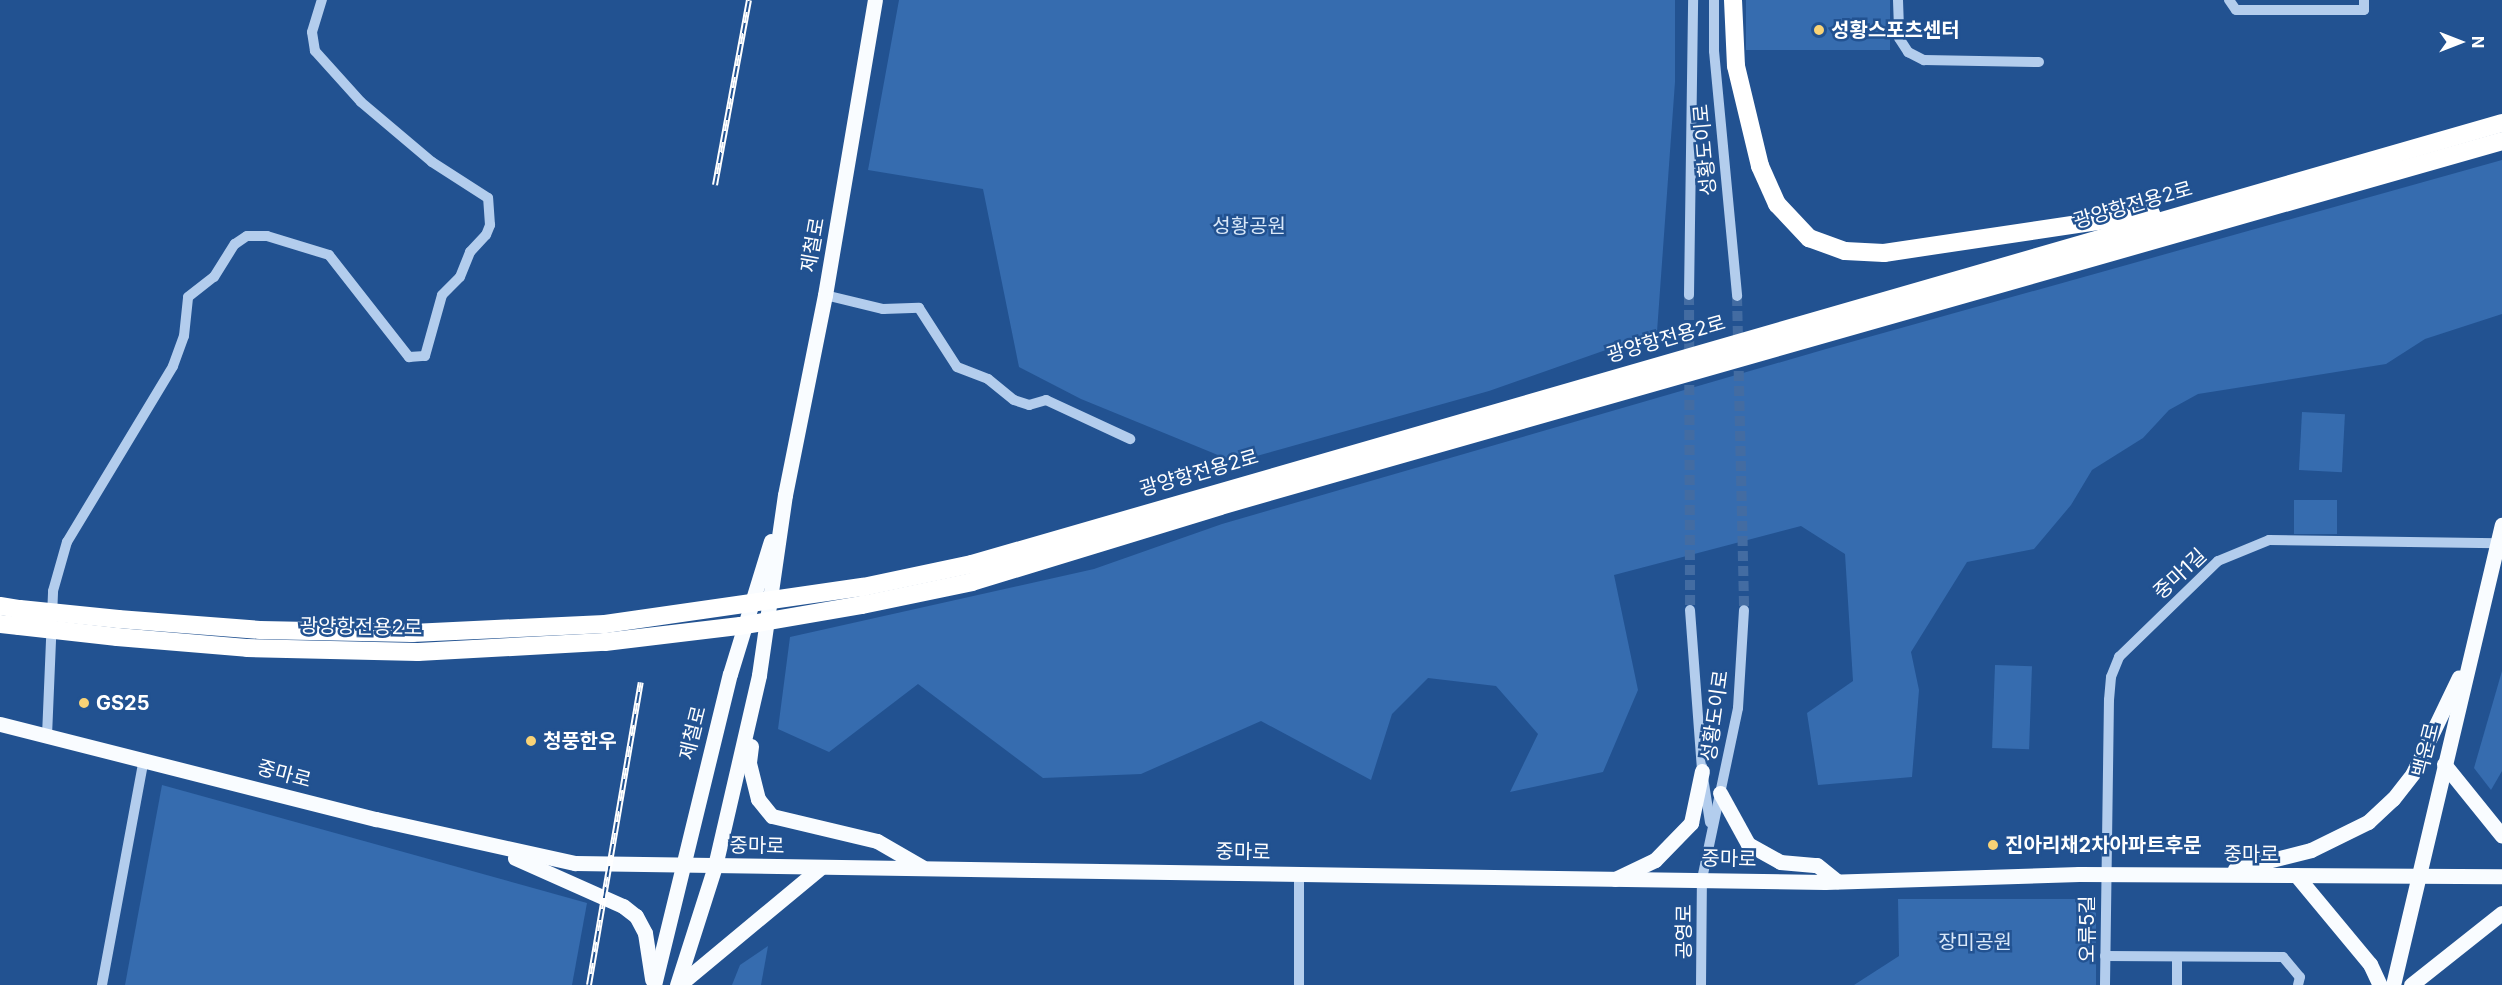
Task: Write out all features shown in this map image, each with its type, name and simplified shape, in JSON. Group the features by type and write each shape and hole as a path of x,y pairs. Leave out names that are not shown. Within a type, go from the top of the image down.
{"highway":[{"path":"1733,0 1736,66 1760,165 1777,204 1809,238 1845,251 1884,253 2227,201"},
{"name":"광양항전용2로","path":"862,596 2502,123"},
{"name":"광양항전용2로","path":"20,618 118,628 412,633 605,633 972,582 1231,503 2502,141"},
{"path":"0,606 20,618"},
{"path":"0,624 20,618"}],"main road":[{"name":"제철로","path":"678,985 716,866 759,675 785,495 825,295 875,0"},
{"name":"제철로","path":"654,985 730,674 785,495"},
{"name":"백운로","path":"2393,985 2502,525"},
{"path":"2212,875 2312,850 2368,822 2393,799 2413,773 2472,650"},
{"path":"759,675 749,763 758,799 772,816 877,841 925,868"},
{"name":"중마로","path":"0,724 484,845 576,863 1837,882 2106,874 2502,876"},
{"path":"2445,764 2502,836"},
{"path":"1615,879 1655,860 1691,823 1702,771"},
{"path":"1720,793 1748,844 1780,862 1817,864 1837,882"},
{"path":"484,845 623,906 636,916 645,933 654,985"},
{"path":"678,985 820,868"},
{"path":"2296,875 2370,964 2380,985"},
{"path":"2411,985 2502,913"}],"street":[{"path":"47,736 53,591 66,542 140,426 173,366 184,336 188,297 214,277 235,244 247,236 267,236 329,255 409,357 425,356 442,295 460,277 470,252 486,235 490,225 488,198 432,162 361,102 315,51 312,32 322,0"},
{"name":"성황도이로","path":"1689,296 1693,0"},
{"name":"성황도이로","path":"1714,0 1714,51 1737,296"},
{"path":"1898,0 1902,45 1924,60 2038,62"},
{"path":"2229,0 2236,10 2275,5 2364,5"},
{"path":"825,295 883,309 919,308 957,367 988,379 1014,400 1029,405 1046,400 1130,440"},
{"name":"중마1길","path":"2106,874 2111,677 2119,657 2218,561 2269,540 2498,543"},
{"name":"성황도이로","path":"1690,610 1702,771 1711,825"},
{"name":"성황도이로","path":"1702,879 1711,825 1738,708 1744,610"},
{"path":"102,985 144,759"},
{"path":"1299,874 1299,985"},
{"name":"오류5길","path":"2105,985 2106,874"},
{"name":"공영로","path":"1701,985 1702,879"},
{"path":"2105,956 2283,957 2300,977 2298,985"},
{"path":"2177,957 2177,985"}],"green space":[{"name":"성황공원","path":"899,0 1675,0 1675,82 1657,332 1489,391 1235,462 1081,399 1019,367 983,189 868,170"},
{"name":"성황스포츠센터","path":"1746,0 1890,0 1890,50 1746,50"},
{"path":"2502,160 2502,314 2425,339 2386,364 2198,394 2169,410 2143,438 2092,470 2071,505 2034,549 1967,562 1911,652 1919,690 1912,777 1818,785 1807,713 1853,681 1845,554 1801,526 1614,575 1638,690 1603,772 1510,792 1538,734 1496,686 1428,678 1392,714 1371,780 1261,721 1141,774 1043,778 918,684 829,752 778,729 790,637 1094,569 1222,524 1826,349"},
{"path":"2302,412 2345,414 2342,472 2299,470"},
{"path":"2294,500 2337,500 2337,534 2294,534"},
{"path":"1995,665 2032,666 2029,749 1992,748"},
{"path":"2502,671 2502,771 2491,790 2474,768"},
{"path":"162,785 587,903 572,985 125,985"},
{"name":"장미공원","path":"1898,899 2084,899 2096,913 2096,985 1854,985 1899,956"},
{"path":"768,946 761,985 732,985 740,965"}],"tunnel":[{"path":"1689,295 1690,610"},
{"path":"1737,296 1744,610"}],"railway":[{"path":"715,185 749,0"},
{"path":"589,985 641,682"}],"place":[{"name":"성황스포츠센터","path":"1819,30"},
{"name":"GS25","path":"84,703"},
{"name":"청풍한우","path":"531,741"},
{"name":"진아리채2차아파트후문","path":"1993,845"}]}
